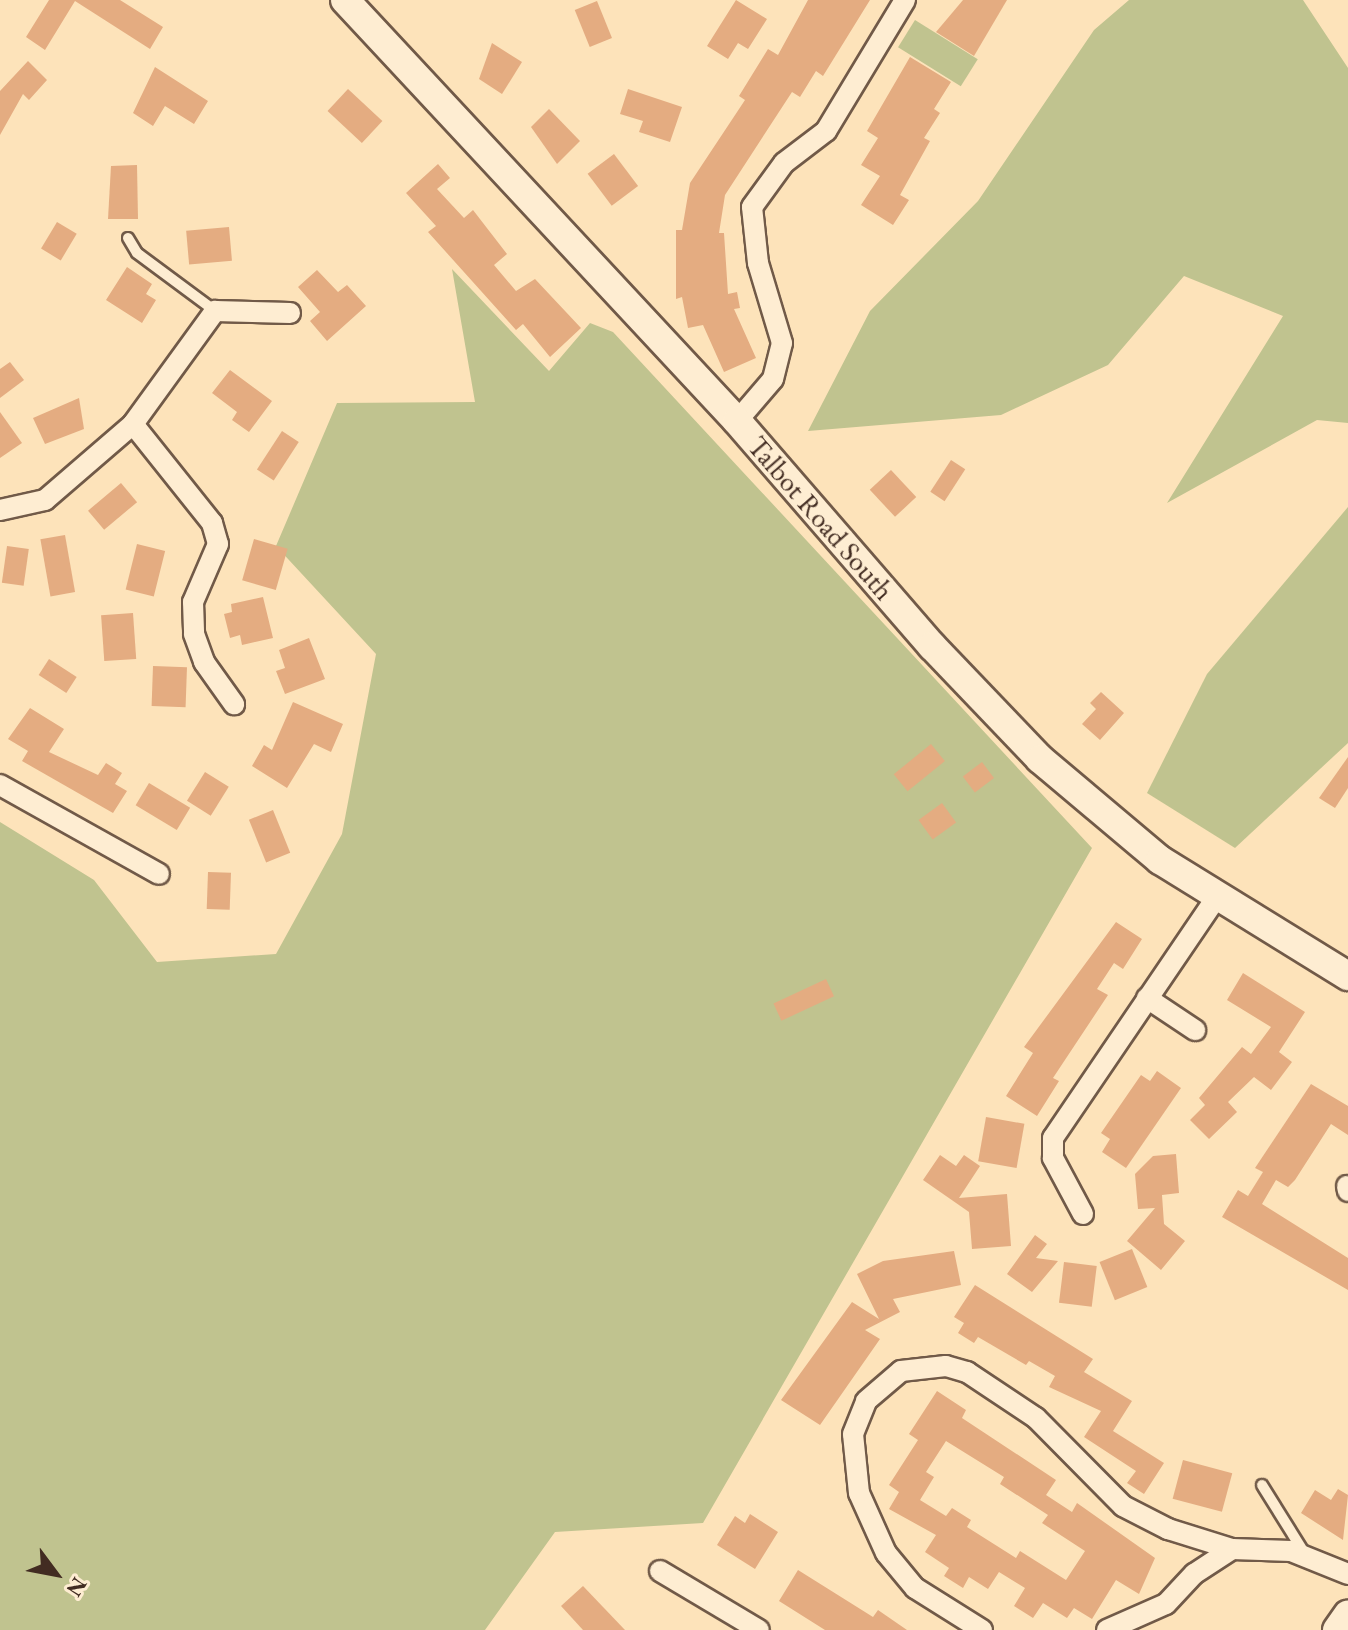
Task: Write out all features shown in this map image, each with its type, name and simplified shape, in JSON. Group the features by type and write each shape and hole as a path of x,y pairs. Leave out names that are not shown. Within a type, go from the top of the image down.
{"street":[{"name":"Talbot Road South","path":"345,0 737,421 932,646 1040,759 1094,810 1216,898 1348,976"},
{"path":"737,421 773,379 782,343 758,263 752,207 784,163 826,131 905,0"},
{"path":"0,510 45,500 133,424 215,311 290,313"},
{"path":"133,424 212,523 218,544 193,602 194,634 204,662 234,704"},
{"path":"0,785 159,874"},
{"path":"1083,1214 1053,1158 1053,1138 1216,898"},
{"path":"1147,998 1195,1030"},
{"path":"982,1630 915,1588 880,1541 855,1468 853,1434 866,1401 901,1371 946,1366 967,1372 1036,1418 1123,1506 1185,1536 1232,1549 1305,1555 1348,1574"},
{"path":"1185,1536 1194,1574"},
{"path":"1107,1630 1166,1604 1194,1574 1232,1549"},
{"path":"660,1571 759,1630"},
{"path":"1337,1630 1348,1614"}],"lane":[{"path":"128,238 137,253 215,311"},
{"path":"1262,1485 1305,1555"}],"green space":[{"path":"1129,0 1303,0 1348,68 1348,423 1317,420 1167,503 1283,316 1184,276 1108,365 1001,415 808,431 870,311 978,201 1094,30"},
{"path":"915,20 978,59 961,86 898,47"},
{"path":"452,269 549,371 590,323 613,332 1092,848 703,1523 555,1532 485,1630 0,1630 0,822 94,880 157,962 276,954 342,834 376,654 276,546 337,403 475,402"},
{"path":"1348,507 1348,743 1235,848 1147,793 1207,674"}],"building":[{"path":"49,0 120,0 163,27 150,49 75,1 45,50 26,37"},
{"path":"736,0 767,19 748,49 738,43 728,59 707,46"},
{"path":"808,0 870,0 823,76 816,71 800,97 792,92 725,195 719,233 724,233 728,294 737,292 740,308 734,309 756,358 724,372 703,325 688,328 682,297 676,299 676,230 682,230 690,183 745,100 739,96 768,49 778,55"},
{"path":"963,0 1007,0 974,56 936,32"},
{"path":"597,1 612,38 590,47 575,10"},
{"path":"492,43 522,62 502,94 479,79"},
{"path":"910,57 951,82 934,109 940,113 924,138 930,141 900,195 909,200 893,225 861,205 880,176 861,165 878,138 867,131"},
{"path":"28,61 47,80 29,100 23,94 0,135 0,91"},
{"path":"155,67 208,101 194,124 165,106 153,126 133,113"},
{"path":"348,89 382,121 362,143 328,111"},
{"path":"628,89 682,107 670,142 639,132 643,121 620,114"},
{"path":"549,109 580,141 557,164 531,127"},
{"path":"614,154 638,186 612,206 588,174"},
{"path":"438,164 450,178 437,189 464,218 473,210 507,254 494,265 516,291 535,279 581,328 550,357 523,324 516,330 428,232 436,226 406,193"},
{"path":"137,165 138,219 108,219 111,166"},
{"path":"57,222 77,234 61,260 41,249"},
{"path":"229,227 232,261 189,265 186,231"},
{"path":"127,267 152,284 146,294 156,300 142,323 106,300"},
{"path":"317,270 338,292 347,285 366,306 327,341 310,321 320,312 298,287"},
{"path":"10,362 24,380 0,398 0,369"},
{"path":"230,370 272,401 249,432 232,420 237,412 212,393"},
{"path":"79,398 84,429 45,444 33,418"},
{"path":"0,412 22,443 0,458"},
{"path":"282,431 299,442 274,480 257,470"},
{"path":"951,460 965,469 945,501 930,492"},
{"path":"891,470 916,497 895,517 870,490"},
{"path":"121,483 137,502 104,530 88,511"},
{"path":"65,535 75,592 50,596 40,539"},
{"path":"254,539 288,549 276,590 242,580"},
{"path":"137,544 165,551 154,597 126,590"},
{"path":"7,546 29,549 24,586 2,583"},
{"path":"263,597 273,638 242,645 240,635 230,638 224,614 232,612 231,604"},
{"path":"133,613 136,659 104,661 101,615"},
{"path":"309,638 325,679 285,694 276,671 285,668 279,650"},
{"path":"49,659 77,677 66,693 39,675"},
{"path":"153,666 187,667 186,707 152,706"},
{"path":"1101,692 1124,713 1100,740 1082,724 1096,709 1090,703"},
{"path":"293,702 343,724 331,752 314,744 287,788 252,766 264,745 272,750"},
{"path":"30,708 64,729 49,752 98,775 106,763 122,773 115,784 127,791 113,813 22,761 28,751 8,739"},
{"path":"931,744 945,761 908,791 894,774"},
{"path":"1348,757 1348,788 1335,808 1319,798"},
{"path":"982,762 994,778 975,792 963,776"},
{"path":"205,772 229,787 211,816 187,801"},
{"path":"149,783 190,808 177,830 136,805"},
{"path":"942,803 956,822 933,839 919,820"},
{"path":"273,810 290,853 266,862 249,820"},
{"path":"208,872 231,873 230,910 207,909"},
{"path":"1116,922 1142,939 1123,969 1114,963 1097,989 1108,995 1053,1078 1059,1081 1037,1116 1006,1096 1033,1053 1024,1047"},
{"path":"1243,973 1305,1012 1279,1052 1292,1062 1271,1090 1254,1077 1228,1102 1237,1112 1209,1139 1190,1120 1205,1105 1199,1098 1242,1047 1251,1054 1271,1027 1227,1000"},
{"path":"826,979 834,996 781,1021 773,1004"},
{"path":"1157,1071 1181,1088 1126,1168 1102,1152 1110,1139 1101,1133 1141,1075 1150,1081"},
{"path":"1311,1084 1348,1106 1348,1135 1331,1124 1295,1180 1288,1187 1276,1180 1262,1204 1348,1258 1348,1290 1222,1217 1238,1190 1248,1196 1263,1172 1255,1168"},
{"path":"986,1117 1024,1124 1017,1168 978,1161"},
{"path":"1176,1154 1179,1193 1162,1195 1164,1224 1185,1241 1161,1270 1127,1241 1155,1208 1138,1209 1135,1174 1153,1156"},
{"path":"940,1155 956,1166 964,1155 980,1166 959,1198 1007,1194 1011,1246 972,1249 969,1212 923,1180"},
{"path":"1035,1235 1047,1244 1036,1258 1058,1261 1032,1292 1007,1274"},
{"path":"1132,1249 1147,1287 1115,1300 1100,1262"},
{"path":"954,1251 961,1285 893,1299 900,1312 865,1330 880,1339 820,1425 781,1400 852,1302 879,1319 857,1274 883,1261"},
{"path":"1064,1262 1097,1266 1092,1307 1059,1303"},
{"path":"975,1285 1093,1359 1084,1372 1132,1401 1113,1431 1164,1463 1144,1494 1127,1483 1136,1471 1084,1437 1101,1411 1049,1387 1055,1376 1029,1361 1026,1365 978,1337 974,1343 958,1333 964,1323 954,1317"},
{"path":"937,1391 966,1410 962,1418 1056,1480 1046,1495 1072,1512 1077,1503 1155,1558 1139,1594 1116,1580 1092,1619 1074,1608 1067,1618 1043,1603 1033,1618 1014,1606 1025,1588 999,1572 988,1589 969,1577 963,1588 944,1576 949,1568 925,1552 936,1535 889,1509 899,1492 889,1485 918,1440 909,1434","holes":["946,1441 1004,1477 1000,1484 1048,1515 1042,1523 1085,1551 1066,1580 1020,1551 1016,1558 967,1527 971,1520 952,1508 946,1516 920,1500 934,1477 926,1472"]},
{"path":"1183,1460 1232,1473 1222,1512 1173,1499"},
{"path":"1338,1489 1348,1495 1343,1540 1301,1513 1315,1490 1331,1500"},
{"path":"750,1514 778,1532 755,1569 717,1545 735,1516 745,1523"},
{"path":"798,1570 873,1617 878,1610 907,1630 825,1630 779,1601"},
{"path":"583,1586 625,1630 583,1630 561,1606"}]}
